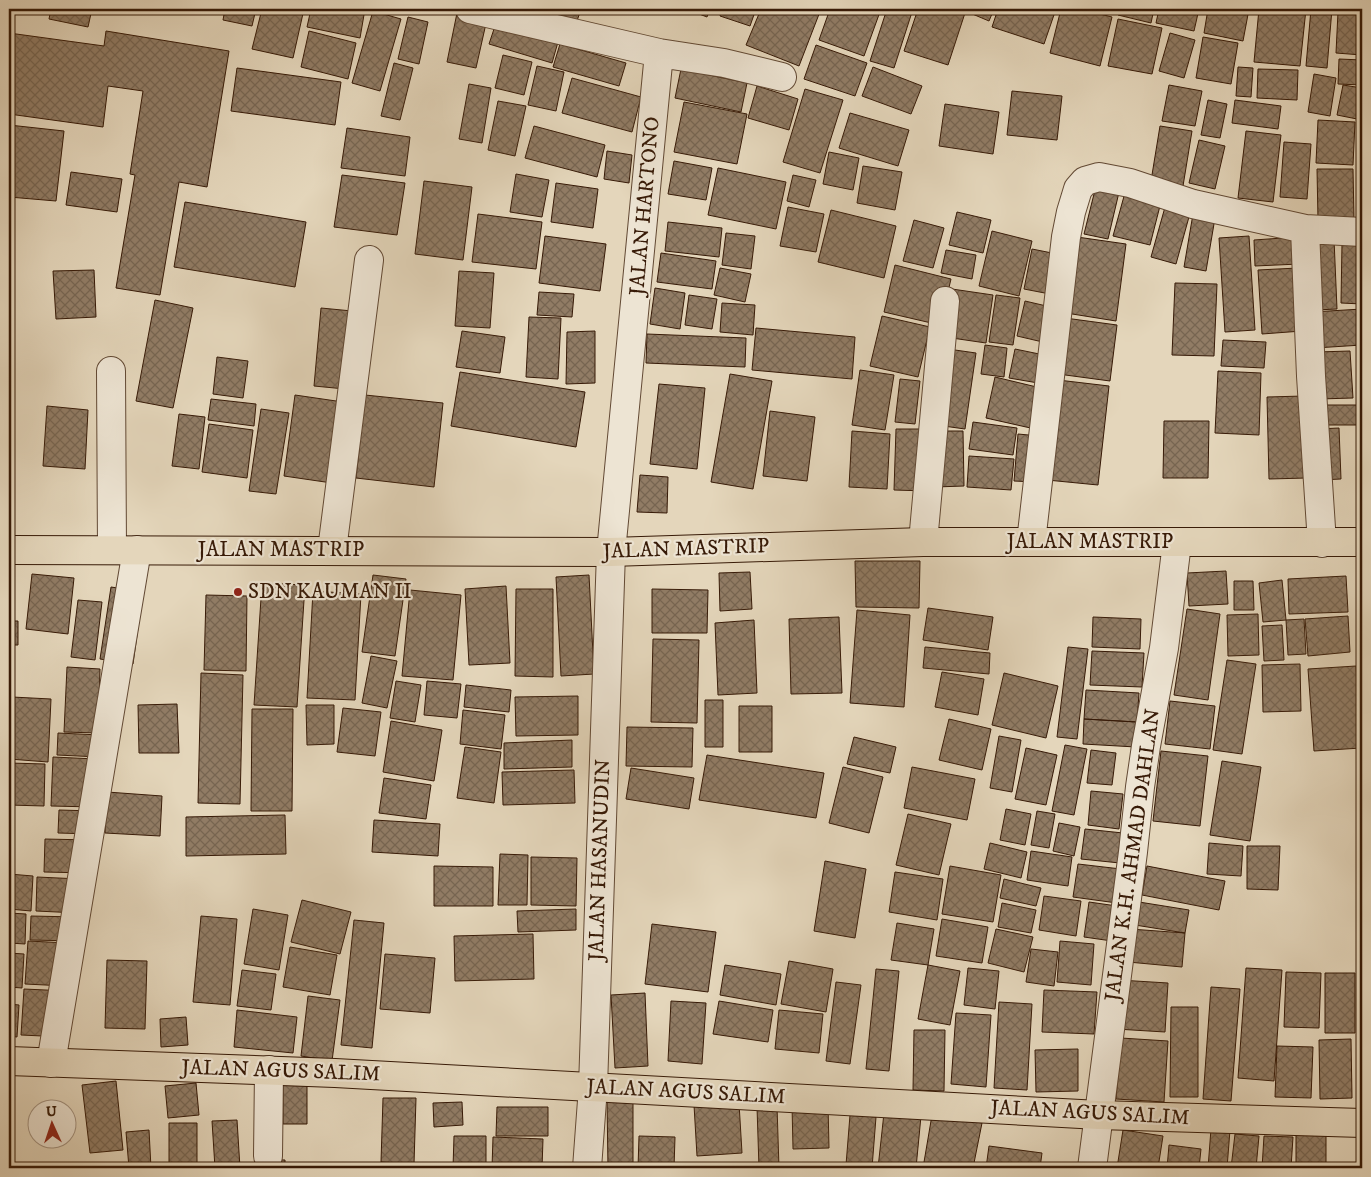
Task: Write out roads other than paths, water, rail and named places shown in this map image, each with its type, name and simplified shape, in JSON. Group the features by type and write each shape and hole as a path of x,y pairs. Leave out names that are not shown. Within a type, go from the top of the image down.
{"main road":[{"name":"JALAN MASTRIP","path":"9,550 611,552 923,542 1362,542"},
{"name":"JALAN AGUS SALIM","path":"9,1061 269,1070 593,1086 1099,1115 1362,1124"}],"street":[{"path":"470,9 659,53 724,63 782,77"},
{"name":"JALAN HARTONO","path":"611,552 659,53"},
{"path":"1031,542 1066,237 1078,189 1084,181 1099,177 1115,179 1193,204 1305,229 1362,232"},
{"path":"1305,229 1311,376 1322,543"},
{"path":"332,550 369,260"},
{"path":"923,542 945,301"},
{"path":"50,1062 124,550 111,371"},
{"name":"JALAN K.H. AHMAD DAHLAN","path":"1092,1168 1140,787 1164,648 1176,542"},
{"name":"JALAN HASANUDIN","path":"587,1168 593,1086 611,552"},
{"path":"268,1156 269,1070"}],"place":[{"name":"SDN KAUMAN II","path":"238,592"}]}
